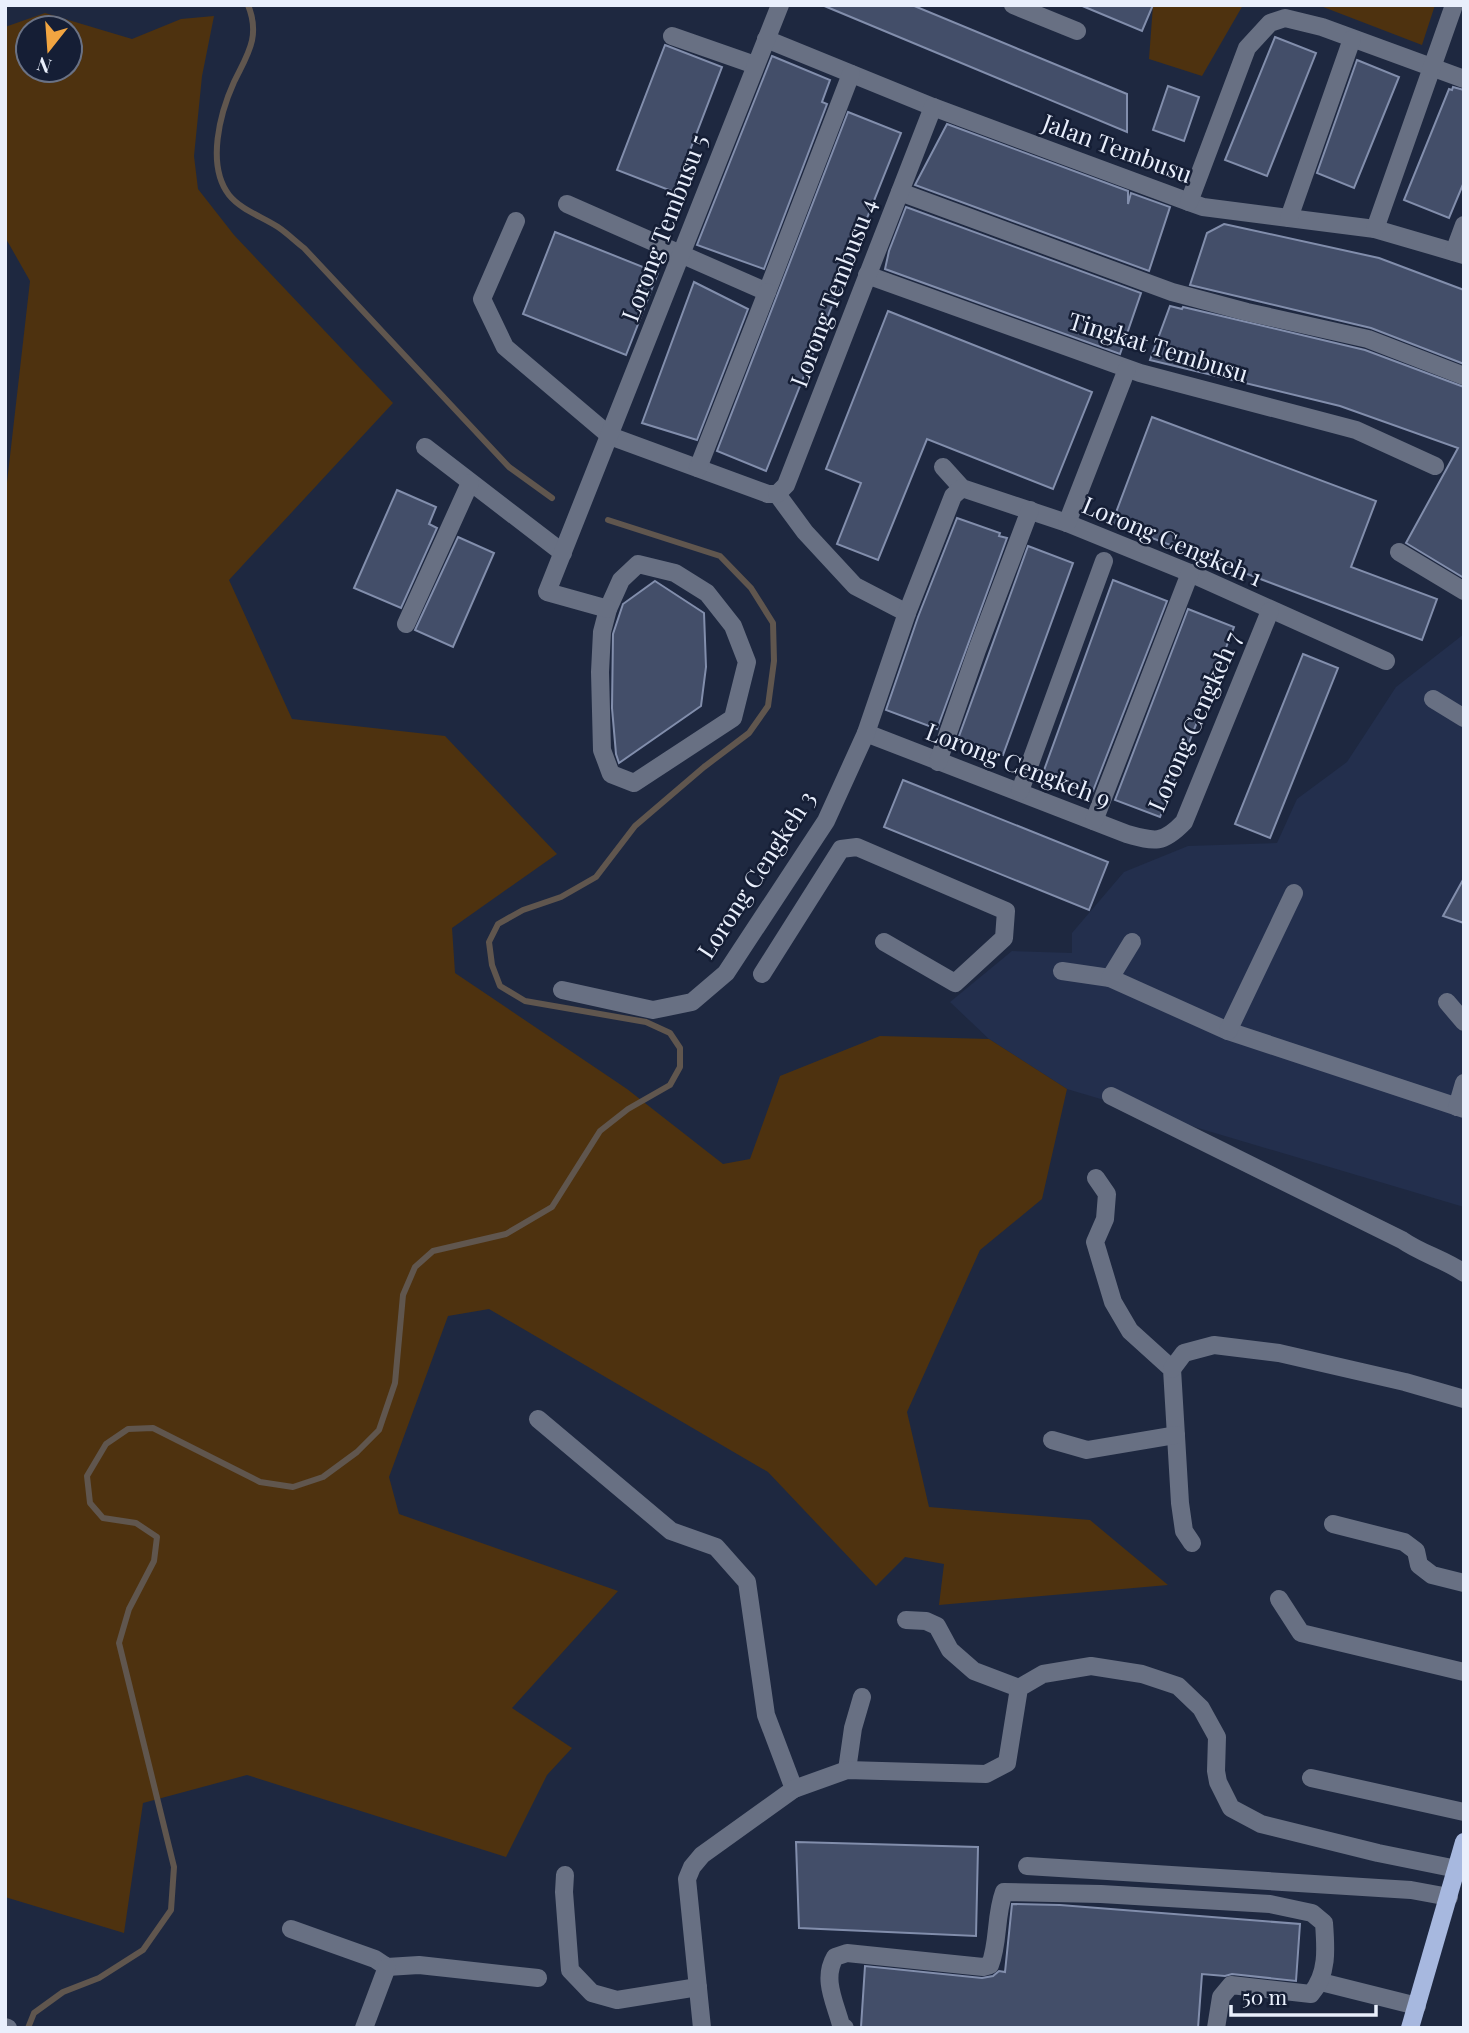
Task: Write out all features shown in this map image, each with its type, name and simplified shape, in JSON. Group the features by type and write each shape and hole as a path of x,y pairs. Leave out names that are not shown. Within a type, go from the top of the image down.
{"main road":[{"path":"1410,2028 1464,1842"}],"street":[{"name":"Lorong Tembusu 5","path":"608,608 547,592 780,5"},
{"path":"1013,5 1077,31"},
{"path":"1375,229 1454,5"},
{"path":"1189,202 1247,48 1270,23 1285,18 1322,27 1464,79"},
{"path":"672,36 755,65"},
{"name":"Jalan Tembusu","path":"766,39 933,107 1203,207 1375,229 1459,253"},
{"path":"1289,218 1352,39"},
{"path":"698,468 851,74"},
{"name":"Lorong Tembusu 4","path":"777,494 786,485 933,107"},
{"path":"900,192 1172,292 1368,339 1464,376"},
{"path":"567,204 768,292"},
{"path":"516,221 482,299 505,347 610,436 768,494 777,494 805,532 855,586 907,613"},
{"path":"1459,253 1464,226"},
{"name":"Tingkat Tembusu","path":"867,275 1127,369 1356,430 1435,466"},
{"path":"1067,523 1127,369"},
{"path":"425,447 563,553"},
{"name":"Lorong Cengkeh 1","path":"943,467 962,488 1067,523 1190,573 1386,662"},
{"path":"406,624 470,483"},
{"name":"Lorong Cengkeh 3","path":"562,990 653,1010 692,1002 726,973 826,821 866,733 907,613 953,496 962,488"},
{"path":"939,762 1030,510"},
{"path":"1399,552 1464,591"},
{"path":"1020,791 1104,561"},
{"path":"638,564 675,573 708,593 733,626 747,662 733,718 634,783 611,774 602,750 600,673 602,632 608,608 621,580 638,564"},
{"path":"1094,821 1190,573"},
{"name":"Lorong Cengkeh 7","path":"1154,841 1167,838 1184,821 1270,611"},
{"path":"1433,699 1464,718"},
{"name":"Lorong Cengkeh 9","path":"866,733 1094,821 1154,841"},
{"path":"762,974 841,849 857,847 1006,911 1004,938 955,983 884,942"},
{"path":"784,886 809,902"},
{"path":"1228,1031 1294,893"},
{"path":"1110,978 1132,942"},
{"path":"1062,971 1110,978 1228,1031 1460,1108 1464,1083"},
{"path":"1447,1002 1464,1022"},
{"path":"1111,1096 1402,1240 1420,1252 1450,1263 1464,1273"},
{"path":"1096,1178 1107,1194 1105,1219 1094,1242 1113,1302 1130,1331 1171,1369 1184,1531 1192,1543"},
{"path":"1171,1369 1184,1353 1214,1345 1279,1353 1405,1382 1464,1399"},
{"path":"538,1419 671,1531 716,1547 747,1582 766,1715 794,1788"},
{"path":"1052,1440 1087,1450 1177,1436"},
{"path":"1332,1524 1404,1542 1416,1551 1419,1565 1432,1575 1464,1583"},
{"path":"1279,1600 1301,1633 1464,1672"},
{"path":"906,1620 926,1621 937,1626 950,1650 974,1671 1019,1688"},
{"path":"702,2028 687,1879 692,1867 702,1855 794,1788 847,1770 986,1774 1007,1763 1019,1688 1042,1674 1091,1666 1142,1674 1178,1686 1201,1708 1217,1737 1218,1782 1231,1808 1261,1824 1378,1853 1457,1868"},
{"path":"847,1770 853,1728 862,1697"},
{"path":"1311,1778 1464,1812"},
{"path":"1027,1866 1411,1890 1449,1897"},
{"path":"565,1875 570,1970 592,1993 617,2000 698,1987"},
{"path":"845,2028 841,2025 829,1981 828,1969 835,1957 847,1953 983,1967 990,1965 994,1955 999,1905 1004,1892 1101,1894 1270,1904 1312,1913 1324,1923 1326,1945 1321,1982 1311,1994 1231,1985 1221,1997 1216,2028"},
{"path":"291,1929 375,1959 387,1967 419,1965 538,1978"},
{"path":"364,2028 387,1967"},
{"path":"1321,1982 1417,2006"}],"shaded area":[{"path":"1153,5 1243,5 1202,76 1149,59"},
{"path":"1318,5 1435,5 1422,45"},
{"path":"214,16 202,76 194,156 198,189 234,235 393,403 229,580 292,719 445,736 557,854 452,928 455,973 627,1089 723,1164 750,1159 780,1076 880,1036 989,1039 1067,1089 1042,1199 980,1250 907,1412 929,1507 1090,1520 1168,1585 939,1605 944,1564 905,1557 876,1586 768,1472 489,1309 448,1316 389,1477 399,1514 618,1591 512,1708 572,1748 547,1775 506,1857 247,1775 143,1803 124,1933 5,1897 5,500 30,281 5,237 5,27 14,24 14,84 84,84 84,25 132,39 181,19"},
{"path":"1464,634 1464,1207 1067,1089 989,1039 950,1002 1012,951 1072,953 1072,933 1124,872 1188,846 1277,843 1297,799 1347,762 1396,687"}],"building":[{"path":"822,5 912,5 1127,94 1127,132"},
{"path":"1080,5 1153,5 1142,31"},
{"path":"1275,37 1316,53 1267,176 1225,160"},
{"path":"665,45 722,67 674,192 617,170"},
{"path":"772,56 830,80 822,102 827,104 764,269 697,245"},
{"path":"1357,60 1399,77 1354,188 1317,173"},
{"path":"1168,86 1199,97 1184,141 1153,130"},
{"path":"1453,87 1464,90 1464,182 1449,218 1404,200 1449,89 1452,90"},
{"path":"848,112 901,133 766,471 717,451"},
{"path":"947,124 1128,191 1128,204 1131,193 1170,207 1149,271 915,185"},
{"path":"906,207 1141,293 1120,354 885,269"},
{"path":"1224,224 1379,258 1464,290 1464,364 1371,328 1190,285 1207,233"},
{"path":"555,232 658,273 626,355 523,314"},
{"path":"694,282 748,309 697,440 642,423"},
{"path":"1170,306 1365,350 1464,387 1464,578 1406,543 1458,448 1340,406 1150,360"},
{"path":"888,311 1092,392 1053,489 927,439 878,560 837,544 861,483 826,469"},
{"path":"1152,417 1376,501 1351,567 1437,599 1422,640 1112,523"},
{"path":"397,490 436,507 429,524 437,528 401,608 354,588"},
{"path":"957,518 1007,538 937,729 886,710 918,617"},
{"path":"458,537 494,553 453,647 415,630"},
{"path":"1028,546 1073,563 1003,755 958,739"},
{"path":"1113,580 1167,601 1093,791 1043,773"},
{"path":"655,581 704,613 706,667 701,706 619,763 612,708 613,634 623,604"},
{"path":"1188,609 1234,627 1160,817 1115,800"},
{"path":"1303,654 1338,668 1270,838 1235,824"},
{"path":"903,780 1108,862 1089,910 884,827"},
{"path":"1464,878 1464,923 1443,916"},
{"path":"796,1842 978,1847 976,1936 799,1928"},
{"path":"1012,1904 1060,1905 1300,1924 1296,1981 1232,1974 1202,1974 1198,2028 861,2027 865,1966 982,1978 993,1976 999,1971 1005,1972"}],"waterway":[{"path":"248,5 253,27 251,45 224,109 218,139 218,169 229,195 246,209 281,229 304,248 509,467 552,498"},
{"path":"28,2028 34,2013 63,1992 99,1978 143,1950 171,1910 174,1867 119,1643 129,1609 154,1561 157,1537 136,1523 103,1518 90,1503 87,1476 106,1444 128,1429 153,1428 260,1482 293,1487 323,1477 357,1452 379,1430 395,1383 403,1295 415,1267 433,1251 506,1234 552,1207 600,1131 628,1109 670,1085 680,1067 680,1048 670,1033 646,1022 525,1001 500,986 492,965 489,942 498,924 523,910 561,897 596,877 635,826 704,767 749,733 768,706 774,661 773,623 751,588 720,556 608,520"}]}
